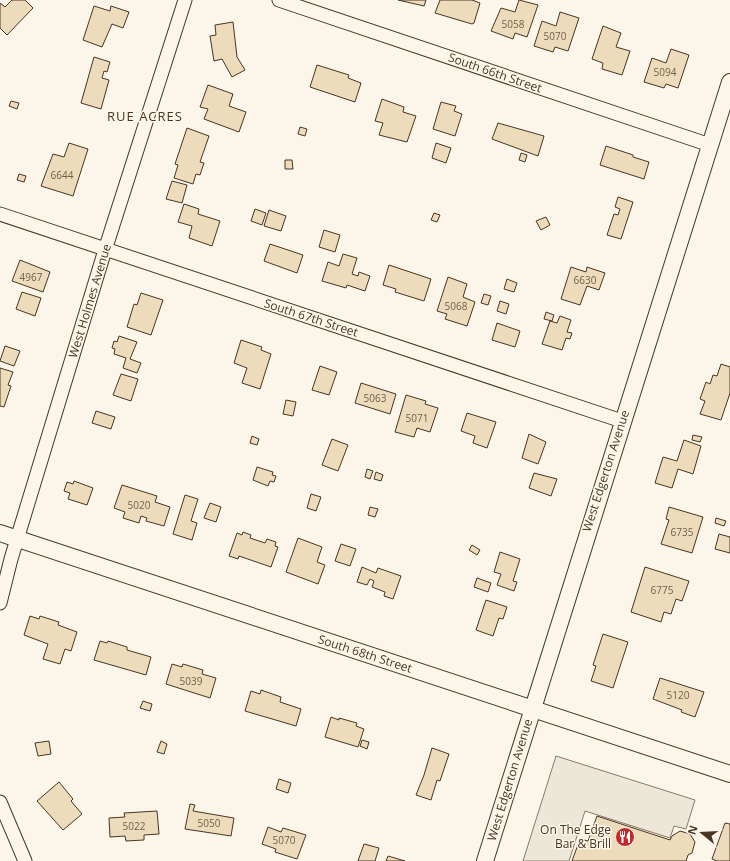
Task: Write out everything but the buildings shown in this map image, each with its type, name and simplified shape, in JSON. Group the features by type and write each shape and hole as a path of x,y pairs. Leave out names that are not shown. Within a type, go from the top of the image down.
{"street":[{"name":"West Holmes Avenue","path":"0,603 105,250 185,0"},
{"name":"South 66th Street","path":"279,0 710,145"},
{"name":"West Edgerton Avenue","path":"485,861 622,421 730,82"},
{"name":"South 67th Street","path":"0,214 622,421"},
{"name":"South 68th Street","path":"0,533 730,774"},
{"path":"0,802 25,861"}],"shaded area":[{"path":"556,756 695,800 686,829 674,826 670,838 585,811 569,861 523,861"}],"place":[{"name":"On The Edge Bar & Brill","path":"625,837"}],"district":[{"name":"RUE ACRES","path":"145,116"}]}
